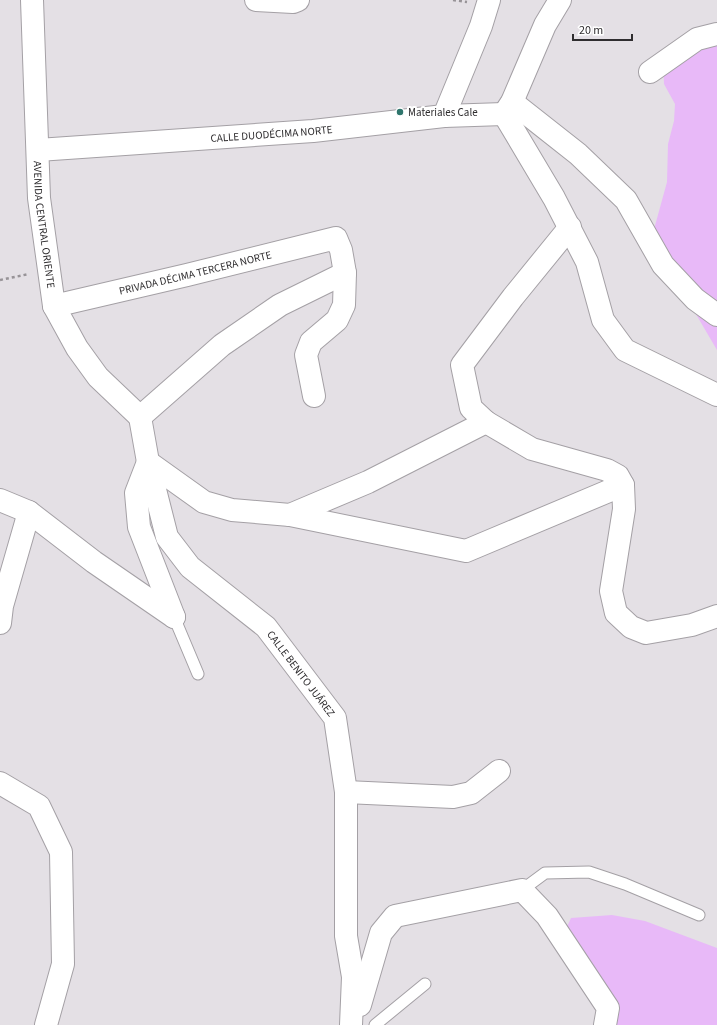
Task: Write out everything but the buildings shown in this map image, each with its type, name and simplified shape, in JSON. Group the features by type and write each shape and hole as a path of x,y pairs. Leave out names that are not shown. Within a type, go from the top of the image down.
{"street":[{"name":"AVENIDA CENTRAL ORIENTE","path":"32,0 39,198 54,306 77,348 98,377 140,417"},
{"path":"256,0 293,2 298,0"},
{"path":"444,116 481,26 489,0"},
{"path":"508,108 545,25 560,0"},
{"path":"650,72 697,39 717,34"},
{"name":"CALLE DUODÉCIMA NORTE","path":"38,150 313,131 508,108"},
{"path":"508,108 587,262 603,320 625,350 717,394"},
{"path":"508,108 578,154 626,200 663,266 695,299 717,315"},
{"path":"570,227 513,297 462,365 471,408 486,422 532,449 607,470 618,476 623,485 624,509 611,591 616,612 631,627 646,633 715,622"},
{"name":"PRIVADA DÉCIMA TERCERA NORTE","path":"54,306 187,276 336,238 341,250 345,272"},
{"path":"140,417 222,345 280,305 345,272 344,305 337,320 311,342 306,355 314,396"},
{"name":"CALLE BENITO JUÁREZ","path":"140,417 148,462 167,536 190,567 266,627 335,718 346,792 346,936 353,977 352,1025"},
{"path":"290,514 368,482 486,422"},
{"path":"174,617 139,528 136,493 148,462 204,502 232,510 290,514 466,551 623,485"},
{"path":"0,500 29,512 94,562 174,617"},
{"path":"0,622 2,606 29,512"},
{"path":"346,792 453,797 470,793 499,771"},
{"path":"0,783 39,806 61,852 63,964 46,1025"},
{"path":"352,1025 381,932 395,916 522,890 547,916 608,1008 605,1025"}],"lane":[{"path":"174,617 198,674"},
{"path":"522,890 545,873 589,872 625,884 698,915"},
{"path":"375,1025 425,984"}],"path":[{"path":"0,280 48,270"}],"shaded area":[{"path":"717,24 717,350 690,304 653,233 667,182 668,144 674,121 675,104 664,84 663,62"},
{"path":"612,915 645,921 717,948 717,1025 610,1025 559,944 571,918"}],"place":[{"name":"Materiales Cale","path":"400,112"}]}
